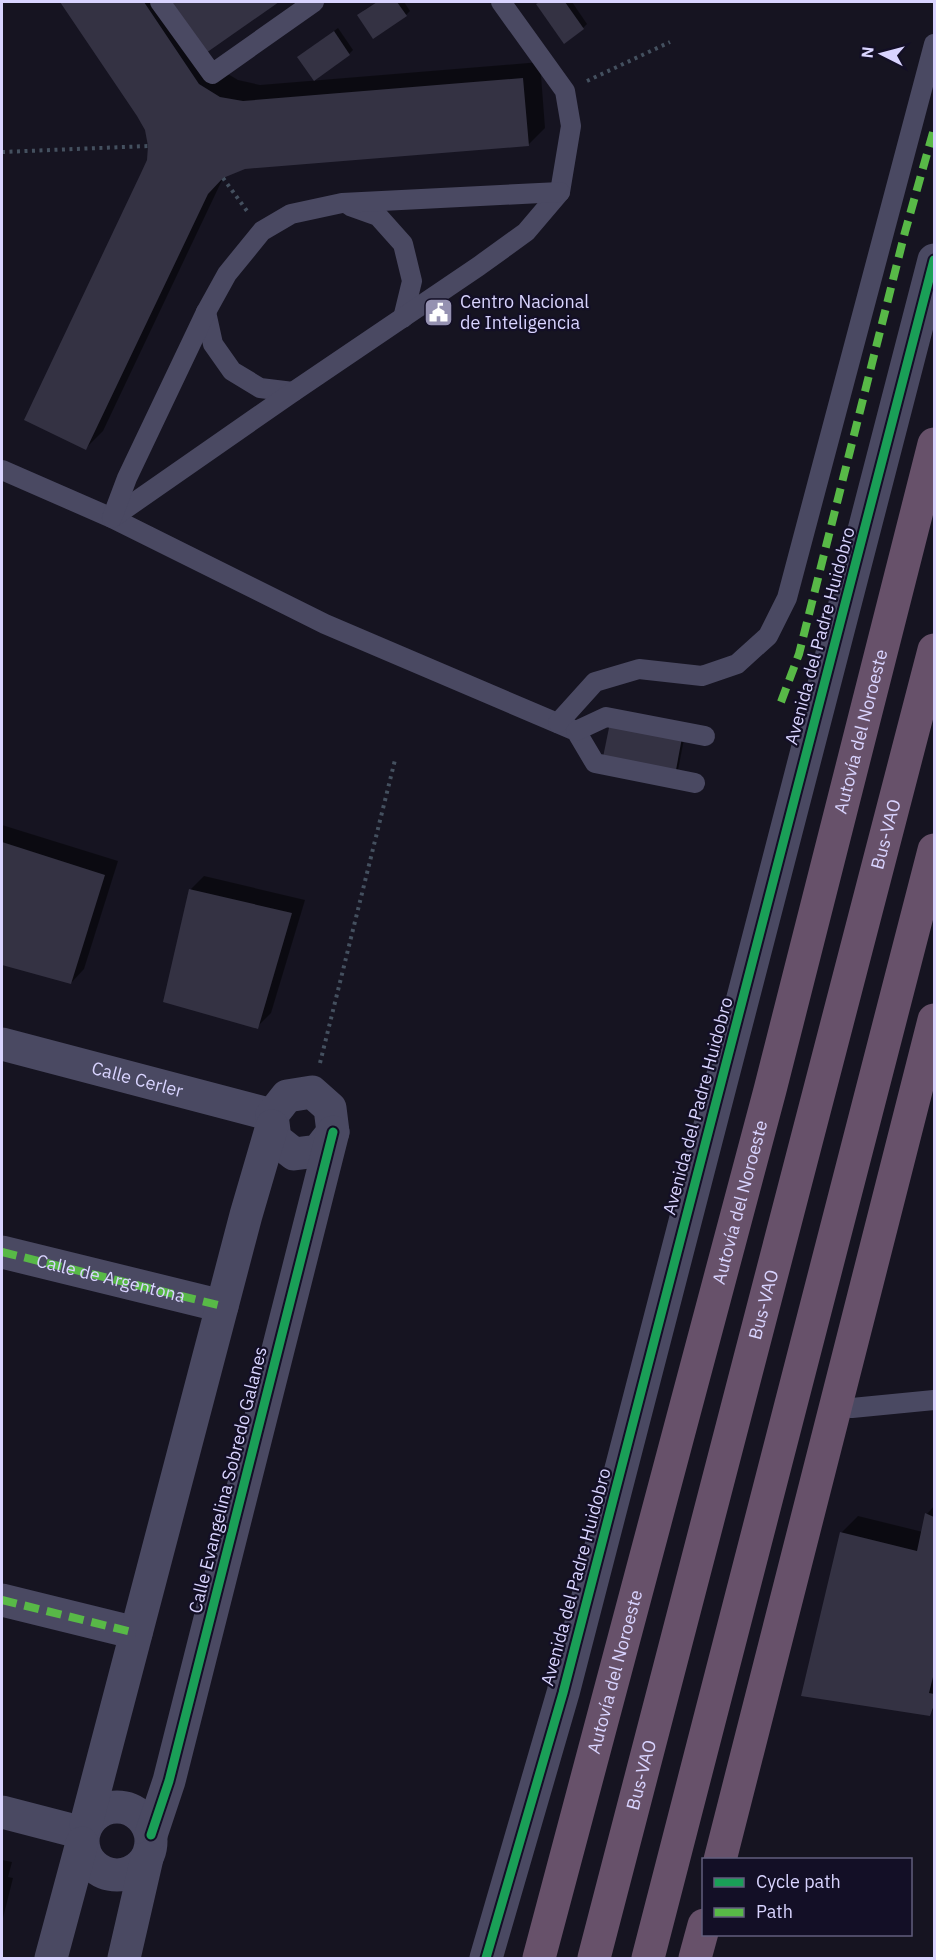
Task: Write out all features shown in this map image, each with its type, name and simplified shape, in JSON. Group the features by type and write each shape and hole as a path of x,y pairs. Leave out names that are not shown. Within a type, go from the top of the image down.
{"highway":[{"name":"Autovía del Noroeste","path":"539,1959 767,1102 934,444"},
{"name":"Bus-VAO","path":"594,1959 934,650"},
{"path":"648,1959 934,850"},
{"path":"721,1858 934,1020"},
{"path":"695,1959 702,1933"}],"street":[{"name":"Avenida del Padre Huidobro","path":"486,1959 563,1693 934,260"},
{"name":"Calle Cerler","path":"2,1044 272,1120"},
{"path":"51,1959 272,1120 287,1096 312,1092 330,1108 333,1132 318,1151 294,1154 275,1139 272,1120"},
{"name":"Calle Evangelina Sobredo Galanes","path":"124,1959 149,1846 169,1781 333,1132"},
{"name":"Calle de Argentona","path":"2,1252 222,1306"},
{"path":"2,1600 136,1633"},
{"path":"122,1806 142,1816 149,1846 131,1872 109,1875 90,1863 84,1834 101,1809 122,1806"},
{"path":"2,1812 84,1834"}],"lane":[{"path":"160,2 212,74 314,2"},
{"path":"112,518 526,232 560,192 571,126 565,92 501,2"},
{"path":"567,727 595,682 639,669 702,676 737,664 768,636 787,598 934,44"},
{"path":"112,518 128,478 206,312 227,274 262,231 291,214 342,203 560,192"},
{"path":"342,203 378,216 403,244 412,281 403,318"},
{"path":"206,312 213,344 232,371 260,388 293,392"},
{"path":"2,470 112,518 325,624 567,727 595,763 695,783"},
{"path":"567,727 606,717 705,736"},
{"path":"837,1403 852,1408 934,1400"}],"path":[{"path":"599,75 670,42"},
{"path":"2,152 148,146"},
{"path":"223,178 244,206"},
{"path":"312,1092 395,760"}],"building":[{"path":"60,2 144,2 199,84 220,97 243,101 523,78 529,146 245,169 223,178 208,194 86,450 24,420 147,160 148,146 145,130 137,116"},
{"path":"169,2 279,2 206,53"},
{"path":"377,2 397,2 407,16 373,39 357,15"},
{"path":"565,2 584,29 564,44 536,4"},
{"path":"334,31 350,55 314,81 297,57"},
{"path":"611,718 683,732 674,781 601,767"},
{"path":"2,842 105,875 71,984 2,965"},
{"path":"189,889 292,913 258,1029 163,1002"},
{"path":"925,1513 934,1517 934,1673 929,1693 934,1694 934,1705 930,1716 801,1696 840,1532 917,1551"}],"marked path":[{"path":"781,702 799,654 905,232 934,129"},
{"path":"2,1252 222,1306"},
{"path":"2,1600 136,1633"}],"cycle path":[{"path":"486,1958 563,1693 934,260"},
{"path":"151,1835 169,1781 333,1132"}],"place":[{"name":"Centro Nacional de Inteligencia","path":"439,312"}]}
